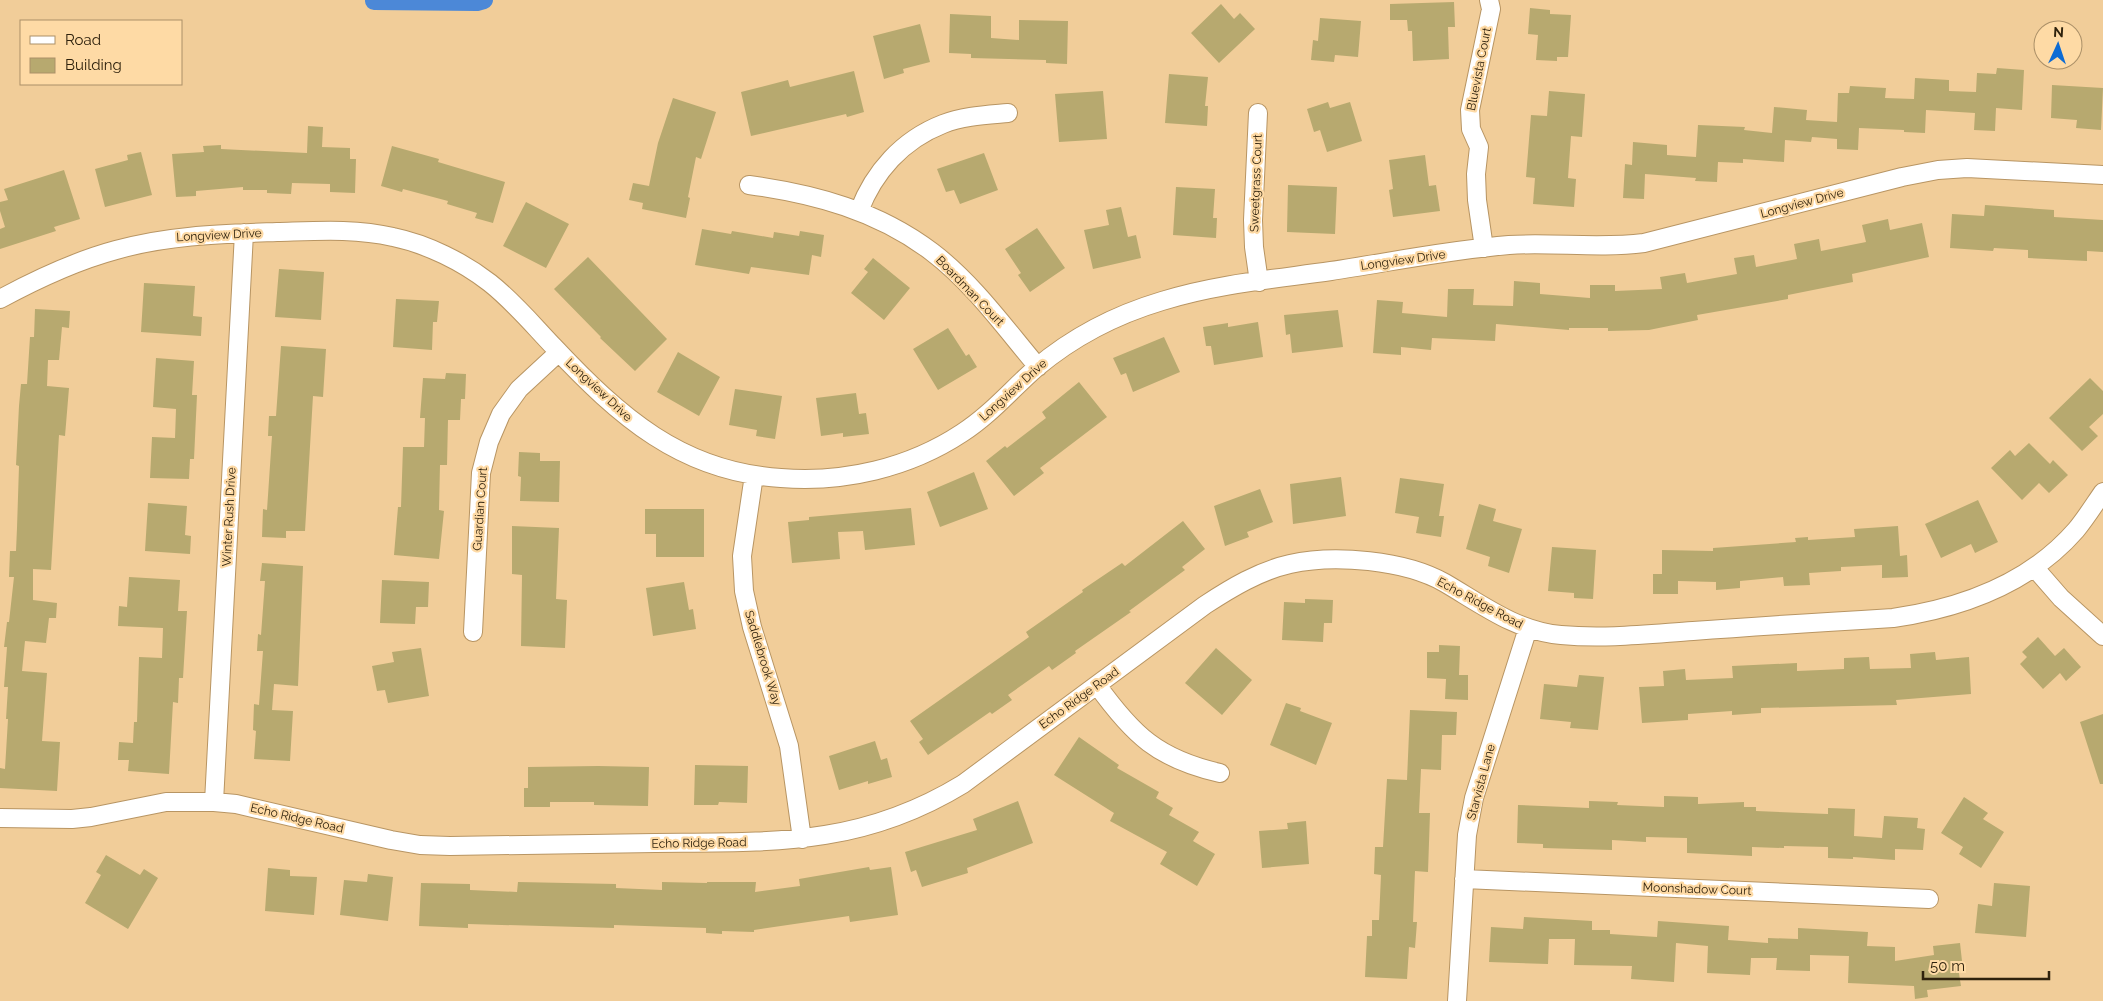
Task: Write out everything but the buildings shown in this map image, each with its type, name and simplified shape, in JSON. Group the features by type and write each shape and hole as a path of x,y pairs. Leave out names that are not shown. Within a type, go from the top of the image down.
{"street":[{"name":"Bluevista Court","path":"1484,248 1477,200 1476,174 1479,147 1471,128 1470,110 1492,3"},
{"path":"859,211 873,180 884,165 922,134 943,124 963,118 1008,113"},
{"name":"Sweetgrass Court","path":"1258,113 1253,220 1254,247 1259,282"},
{"name":"Longview Drive","path":"0,299 60,269 116,250 149,241 180,236 324,231 362,232 392,237 416,243 466,267 488,282 511,302 604,397 651,435 704,462 754,475 784,479 849,475 912,460 937,448 982,419 1038,366 1082,334 1128,312 1178,297 1259,282 1484,248 1540,244 1614,246 1644,243 1902,177 1938,170 1997,169 2103,175"},
{"name":"Boardman Court","path":"749,185 807,194 859,211 902,232 933,253 958,275 1038,366"},
{"name":"Winter Rush Drive","path":"214,802 244,233"},
{"name":"Guardian Court","path":"473,632 481,473 488,442 501,414 514,395 532,375 559,352"},
{"name":"Saddlebrook Way","path":"754,475 742,556 744,591 752,627 789,746 802,839"},
{"name":"Echo Ridge Road","path":"0,818 72,819 166,802 214,802 236,804 420,845 755,842 831,835 866,827 916,810 940,798 963,784 1205,605 1232,588 1289,564 1319,560 1372,562 1398,566 1443,581 1486,607 1528,628 1558,635 1615,636 1893,618 1953,606 1982,596 2010,583 2056,550 2076,530 2103,492"},
{"path":"2034,567 2061,598 2103,636"},
{"name":"Starvista Lane","path":"1457,1001 1467,835 1474,798 1528,628"},
{"path":"1097,685 1126,722 1151,745 1181,762 1220,774"},
{"name":"Moonshadow Court","path":"1464,879 1929,899"}],"waterway":[{"path":"374,1 477,2 484,0"}]}
